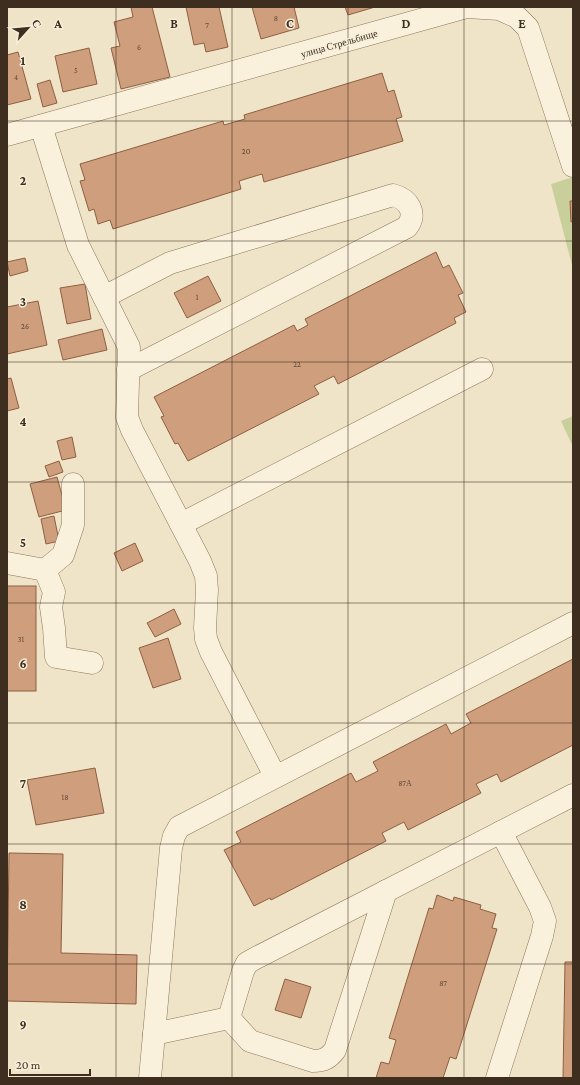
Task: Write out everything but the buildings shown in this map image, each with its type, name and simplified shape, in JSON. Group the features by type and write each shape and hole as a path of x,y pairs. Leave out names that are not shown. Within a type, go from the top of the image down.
{"street":[{"name":"улица Стрельбище","path":"7,135 467,7 499,9 517,17 528,28 573,166"},
{"path":"41,126 78,245 129,347 127,417 132,430 200,561 206,576 206,639 211,652 275,776"},
{"path":"104,297 170,263 393,195 400,197 408,205 412,216 412,221 407,226 128,370"},
{"path":"181,524 482,369"},
{"path":"45,570 63,555 73,525 73,484"},
{"path":"7,563 45,570"},
{"path":"45,570 54,592 51,607 56,657 92,663"},
{"path":"150,1078 171,848 178,827 573,623"},
{"path":"229,1018 247,963 573,795"},
{"path":"496,1078 542,936 545,921 540,907 501,832"},
{"path":"229,1018 250,1041 314,1061 323,1061 331,1056 335,1050 386,891"},
{"path":"154,1034 229,1018"}],"green space":[{"path":"573,177 573,269 551,184"},
{"path":"573,416 573,447 561,421"}]}
